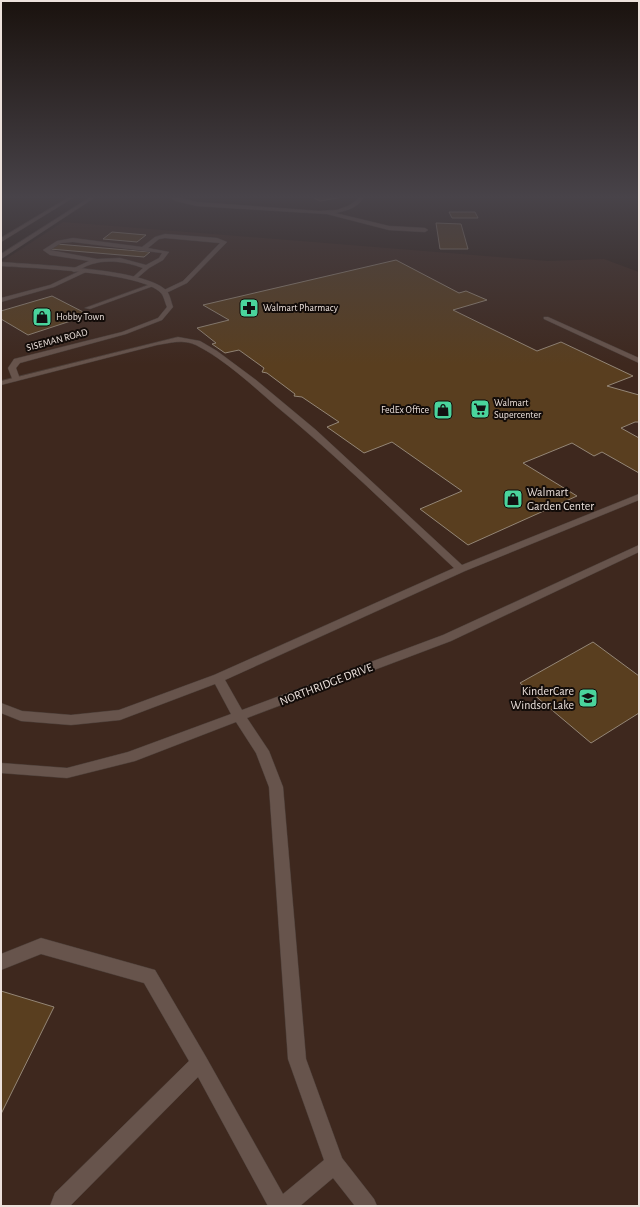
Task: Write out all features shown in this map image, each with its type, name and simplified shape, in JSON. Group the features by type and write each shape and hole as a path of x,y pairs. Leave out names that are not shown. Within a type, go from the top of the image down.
{"street":[{"path":"49,252 95,260 118,260 137,263 147,267"},
{"path":"135,278 147,267 161,259 166,252"},
{"path":"1,264 85,271 135,278 153,285 164,292 185,282 214,252"},
{"path":"74,270 84,263 95,260"},
{"path":"1,300 52,286 85,271"},
{"path":"88,308 153,285"},
{"name":"SISEMAN ROAD","path":"16,379 12,368 17,361 124,333 160,319 170,307 164,292"},
{"path":"546,318 639,361"},
{"path":"1,384 157,343 178,340 197,343 211,350 264,391 312,432 388,502 408,518 461,569"},
{"path":"1,708 21,716 71,720 120,716 218,678 461,569 639,498"},
{"name":"NORTHRIDGE DRIVE","path":"1,768 67,773 130,757 447,638 639,548"},
{"path":"218,678 239,716 262,751 276,787 297,1059 335,1164 366,1206"},
{"path":"1,962 41,946 149,976 200,1063 279,1206"},
{"path":"60,1206 62,1200 200,1063"},
{"path":"284,1206 335,1164"}],"shaded area":[{"path":"16,252 440,252 548,261 604,259 639,272 639,1206 1,1206 1,262"}],"building":[{"path":"89,252 150,252 144,257"},
{"name":"Walmart Supercenter","path":"396,260 459,293 466,291 487,300 453,310 537,351 561,342 633,376 607,386 639,395 639,422 635,422 621,428 639,438 639,473 602,452 594,456 572,443 523,463 577,496 468,545 420,509 462,491 392,442 364,453 327,427 339,422 302,397 294,396 295,394 267,373 262,372 264,368 239,350 225,353 212,344 216,343 197,328 229,320 203,305"},
{"name":"Hobby Town","path":"52,296 89,315 28,335 1,319 1,311"},
{"name":"KinderCare Windsor Lake","path":"593,642 639,676 639,713 591,743 520,683"},
{"path":"1,991 54,1007 1,1114"}],"place":[{"name":"Walmart Pharmacy","path":"249,308"},
{"name":"Hobby Town","path":"42,317"},
{"name":"Walmart Supercenter","path":"480,409"},
{"name":"FedEx Office","path":"443,410"},
{"name":"Walmart Garden Center","path":"513,499"},
{"name":"KinderCare Windsor Lake","path":"588,698"}]}
